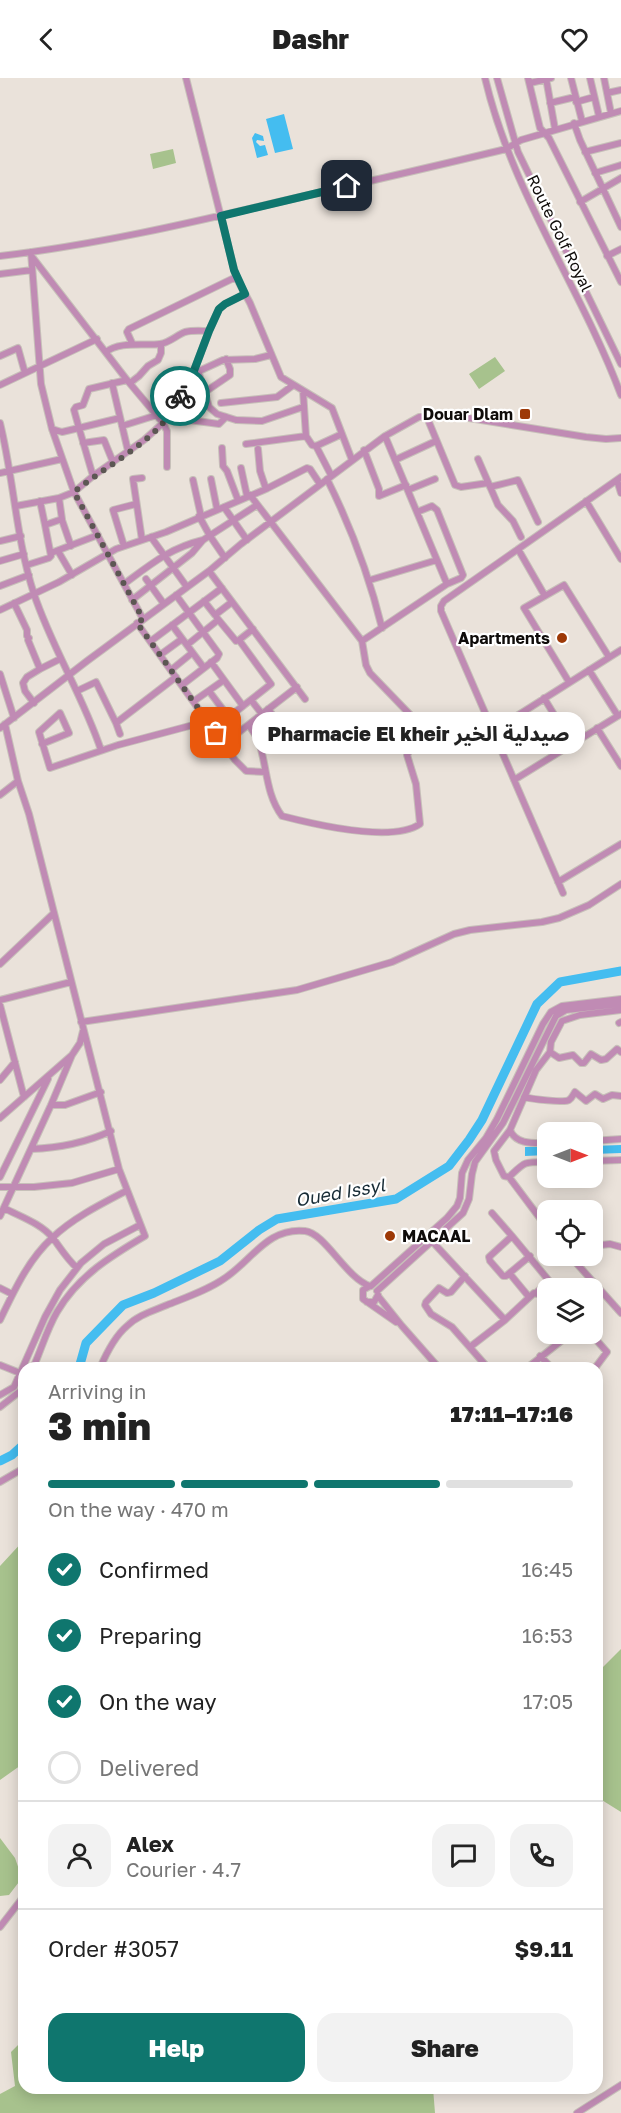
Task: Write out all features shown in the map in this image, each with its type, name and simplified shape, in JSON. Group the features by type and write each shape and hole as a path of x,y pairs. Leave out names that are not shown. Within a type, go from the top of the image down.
{"street":[{"path":"186,78 236,277 280,377 332,408 352,460"},
{"name":"Route Golf Royal","path":"485,78 506,149 528,199 603,351 621,395"},
{"name":"Route Golf Royal","path":"498,78 515,143 621,364"},
{"path":"555,129 548,78 529,81 540,128 549,138 621,280"},
{"path":"571,78 585,152 621,227"},
{"path":"590,78 599,117"},
{"path":"604,78 611,113"},
{"path":"607,93 621,90"},
{"path":"550,103 594,97"},
{"path":"0,256 32,255 221,216 506,149 521,140 621,111"},
{"path":"585,152 621,143"},
{"path":"595,173 621,165"},
{"path":"580,202 621,178"},
{"path":"607,256 621,249"},
{"path":"32,255 42,390 52,429 74,492 124,584 150,641 246,771 265,772"},
{"path":"32,255 157,415 165,420 219,424 226,417"},
{"path":"0,274 32,270"},
{"path":"132,343 127,332 129,329 236,277"},
{"path":"16,506 58,498 74,492 165,420 192,376 209,331 222,307 245,294"},
{"path":"106,352 111,348 128,346 132,343 161,344 188,332 209,331"},
{"path":"0,385 97,339"},
{"path":"93,476 74,410 83,405 87,391 112,383 129,382 139,376 148,366 158,360 161,344"},
{"path":"0,356 18,348 25,373"},
{"path":"192,376 226,359 234,361 271,355"},
{"path":"205,392 231,374 226,359"},
{"path":"198,371 212,411 226,417 236,420 262,421 303,406"},
{"path":"112,383 128,451"},
{"path":"221,403 278,397 292,386"},
{"path":"303,391 306,436 313,446 316,446 346,517 370,580 382,628"},
{"path":"122,426 157,415"},
{"path":"426,415 455,485 459,487 478,486 518,480 538,522"},
{"path":"36,1362 57,1311 83,1277 102,1262 145,1236 119,1169 29,814 3,726 209,571 364,450 411,421 426,415 453,415 578,436 621,438"},
{"path":"52,429 63,432 120,418"},
{"path":"165,420 166,467"},
{"path":"0,425 24,554 34,593 60,659 77,691 101,750"},
{"path":"316,446 342,434"},
{"path":"246,444 306,436"},
{"path":"385,436 447,584"},
{"path":"83,443 104,440 112,462"},
{"path":"395,460 436,441"},
{"path":"222,448 223,467 227,471 238,500"},
{"path":"258,449 260,471 266,489"},
{"path":"364,450 379,489 379,496 435,479"},
{"path":"0,474 62,459"},
{"path":"478,459 500,508 513,521 521,537"},
{"path":"241,468 249,495 362,641 366,665 370,673 423,728 407,754 416,784 419,825 400,831 372,831 336,828 282,816 277,809 265,772 258,741 249,725"},
{"path":"0,610 72,575 124,546 266,489 307,468 320,484"},
{"path":"142,478 133,479 142,540"},
{"path":"211,479 221,508 247,540"},
{"path":"563,893 441,611 441,606 444,601 619,479 621,493"},
{"path":"193,480 206,538 225,558"},
{"path":"58,498 62,520 71,546"},
{"path":"40,501 45,525 55,552 72,575"},
{"path":"586,501 620,555"},
{"path":"124,546 113,510 136,504"},
{"path":"132,600 148,582 175,566 206,538 257,505"},
{"path":"362,641 463,574 437,510 432,506 417,512"},
{"path":"45,525 62,520"},
{"path":"27,565 49,558 55,552 98,535"},
{"path":"0,541 21,536"},
{"path":"151,537 189,585"},
{"path":"124,584 164,554 206,538"},
{"path":"518,549 545,596"},
{"path":"0,561 24,554"},
{"path":"370,580 437,560"},
{"path":"209,571 305,699"},
{"path":"0,586 29,575"},
{"path":"148,582 164,604"},
{"path":"569,682 524,608 564,585 609,657"},
{"path":"150,641 222,588"},
{"path":"176,595 219,654 182,686"},
{"path":"204,601 231,638 236,641 253,629"},
{"path":"160,655 203,632 232,602"},
{"path":"14,603 27,630 28,640 40,669"},
{"path":"172,625 204,668"},
{"path":"209,691 230,716 270,686 271,683 239,640"},
{"path":"493,731 621,650"},
{"path":"171,670 192,653"},
{"path":"34,703 25,691 23,683 27,677 60,659"},
{"path":"211,662 243,706"},
{"path":"514,780 619,715 589,670"},
{"path":"0,674 14,718"},
{"path":"116,723 176,677"},
{"path":"194,701 224,680"},
{"path":"77,691 96,682 120,734"},
{"path":"224,744 297,687"},
{"path":"544,698 572,744"},
{"path":"252,700 277,722"},
{"path":"42,744 69,733 60,713 39,732 42,744 50,768 101,750 208,722 224,711"},
{"path":"597,728 621,766"},
{"path":"0,795 18,781"},
{"path":"558,882 621,844"},
{"path":"81,1022 297,990 392,962 454,934 559,918 589,905 621,884"},
{"path":"0,964 54,913"},
{"path":"0,1000 71,982"},
{"path":"362,1292 365,1287 370,1286 447,1218 457,1206 462,1173 468,1160 486,1138 497,1119 551,1012 571,1004 621,999"},
{"path":"367,1302 374,1302 378,1293 465,1209 469,1199 475,1162 503,1123 554,1018 566,1010 621,1004"},
{"path":"0,1005 24,1096"},
{"path":"537,1214 509,1177 506,1178 501,1172 494,1151 510,1130 536,1070 550,1052 551,1042 565,1019 621,1010"},
{"path":"0,1216 72,1055 80,1043 83,1031"},
{"path":"550,1052 560,1058 573,1055 581,1063 584,1063 591,1054 601,1060 606,1059 617,1049 621,1052"},
{"path":"0,1118 72,1055"},
{"path":"0,1080 15,1062"},
{"path":"0,1177 49,1076"},
{"path":"51,1105 65,1106 101,1092"},
{"path":"524,1097 541,1101 565,1102 575,1092 586,1101 595,1094 603,1099 612,1095 621,1096"},
{"path":"510,1130 518,1141 537,1143"},
{"path":"31,1149 53,1148 77,1143 111,1131"},
{"path":"603,1140 621,1139"},
{"path":"0,1164 9,1157"},
{"path":"603,1161 621,1160"},
{"path":"509,1177 520,1165 537,1162"},
{"path":"0,1187 72,1184 119,1169"},
{"path":"0,1320 30,1264 52,1237 82,1216 126,1191"},
{"path":"4,1208 38,1225 52,1237 68,1260 77,1268"},
{"path":"492,1213 547,1278"},
{"path":"25,1362 60,1290 77,1268 105,1244 141,1225"},
{"path":"103,1362 126,1326 137,1318 216,1284 272,1238 285,1232 304,1231 316,1235 359,1282 362,1298 402,1326"},
{"path":"427,1235 506,1320"},
{"path":"512,1236 489,1257 489,1261 503,1276 510,1274 530,1256"},
{"path":"603,1245 621,1247"},
{"path":"579,1266 621,1313"},
{"path":"510,1274 529,1297"},
{"path":"465,1276 451,1292 447,1293 440,1288 425,1304 431,1314 452,1327 483,1362"},
{"path":"359,1282 370,1286 378,1293 402,1326 435,1362"},
{"path":"0,1288 12,1294"},
{"path":"470,1347 506,1320 536,1293"},
{"path":"534,1362 556,1344"},
{"path":"600,1344 607,1352 600,1362"},
{"path":"540,1356 546,1362"},
{"path":"0,1365 18,1371"},
{"path":"0,1395 14,1387 18,1377"},
{"path":"0,1407 18,1393"},
{"path":"0,1482 18,1472"},
{"path":"0,1927 18,1904"},
{"path":"577,2113 621,2085"}],"green space":[{"path":"173,149 176,163 153,169 150,154"},
{"path":"495,357 505,371 479,389 469,374"},
{"path":"18,1546 18,1767 0,1780 0,1566"},
{"path":"621,1649 621,1812 603,1801 603,1667"},
{"path":"0,1838 15,1858 18,1867 18,1883 9,1895 0,1896"},
{"path":"18,2045 18,2094 433,2094 435,2113 0,2113 0,2094 15,2086 11,2052"}],"water":[{"path":"284,114 293,149 275,153 266,119"},
{"path":"255,133 263,136 264,141 257,140 256,142 260,146 265,145 268,155 257,158 252,138"},
{"path":"621,1145 621,1153 603,1154 603,1146"},
{"path":"525,1147 537,1147 537,1155 525,1156"}],"waterway":[{"name":"Oued Issyl","path":"81,1362 86,1343 123,1305 154,1293 220,1261 259,1230 277,1219 396,1199 449,1166 482,1120 537,1004 560,982 621,971"},
{"name":"Oued Issyl","path":"0,1461 18,1450"}],"way so far":[{"path":"180,396 164,423 74,492 143,619 137,623 216,733"}],"place":[{"name":"Douar Dlam","path":"525,414"},
{"name":"Apartments","path":"562,638"},
{"name":"Pharmacie El kheir صيدلية الخير","path":"216,733"},
{"name":"MACAAL","path":"390,1236"}],"route":[{"path":"180,396 192,376 219,309 245,294 234,270 221,216 347,186"}]}
